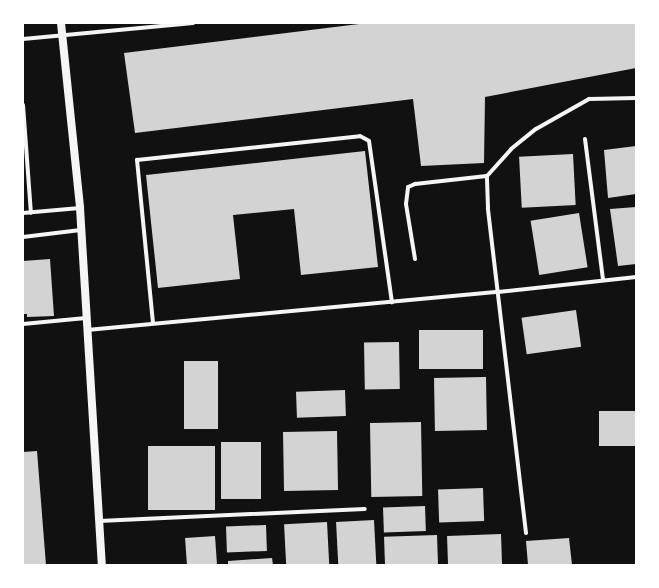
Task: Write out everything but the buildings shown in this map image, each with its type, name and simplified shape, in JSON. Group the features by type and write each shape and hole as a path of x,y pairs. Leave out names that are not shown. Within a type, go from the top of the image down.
{"main road":[{"path":"60,23 80,208 86,330 102,565"}],"street":[{"path":"23,39 193,23"},
{"path":"415,259 406,204 408,187 415,184 486,176 511,149 536,129 589,99 636,98"},
{"path":"23,105 31,213"},
{"path":"153,323 136,160 360,136 369,141 392,302"},
{"path":"585,139 603,280"},
{"path":"486,176 488,208 526,533"},
{"path":"23,214 80,208"},
{"path":"23,236 81,230"},
{"path":"86,330 498,292 636,277"},
{"path":"23,324 86,318"},
{"path":"98,521 364,509"}]}
